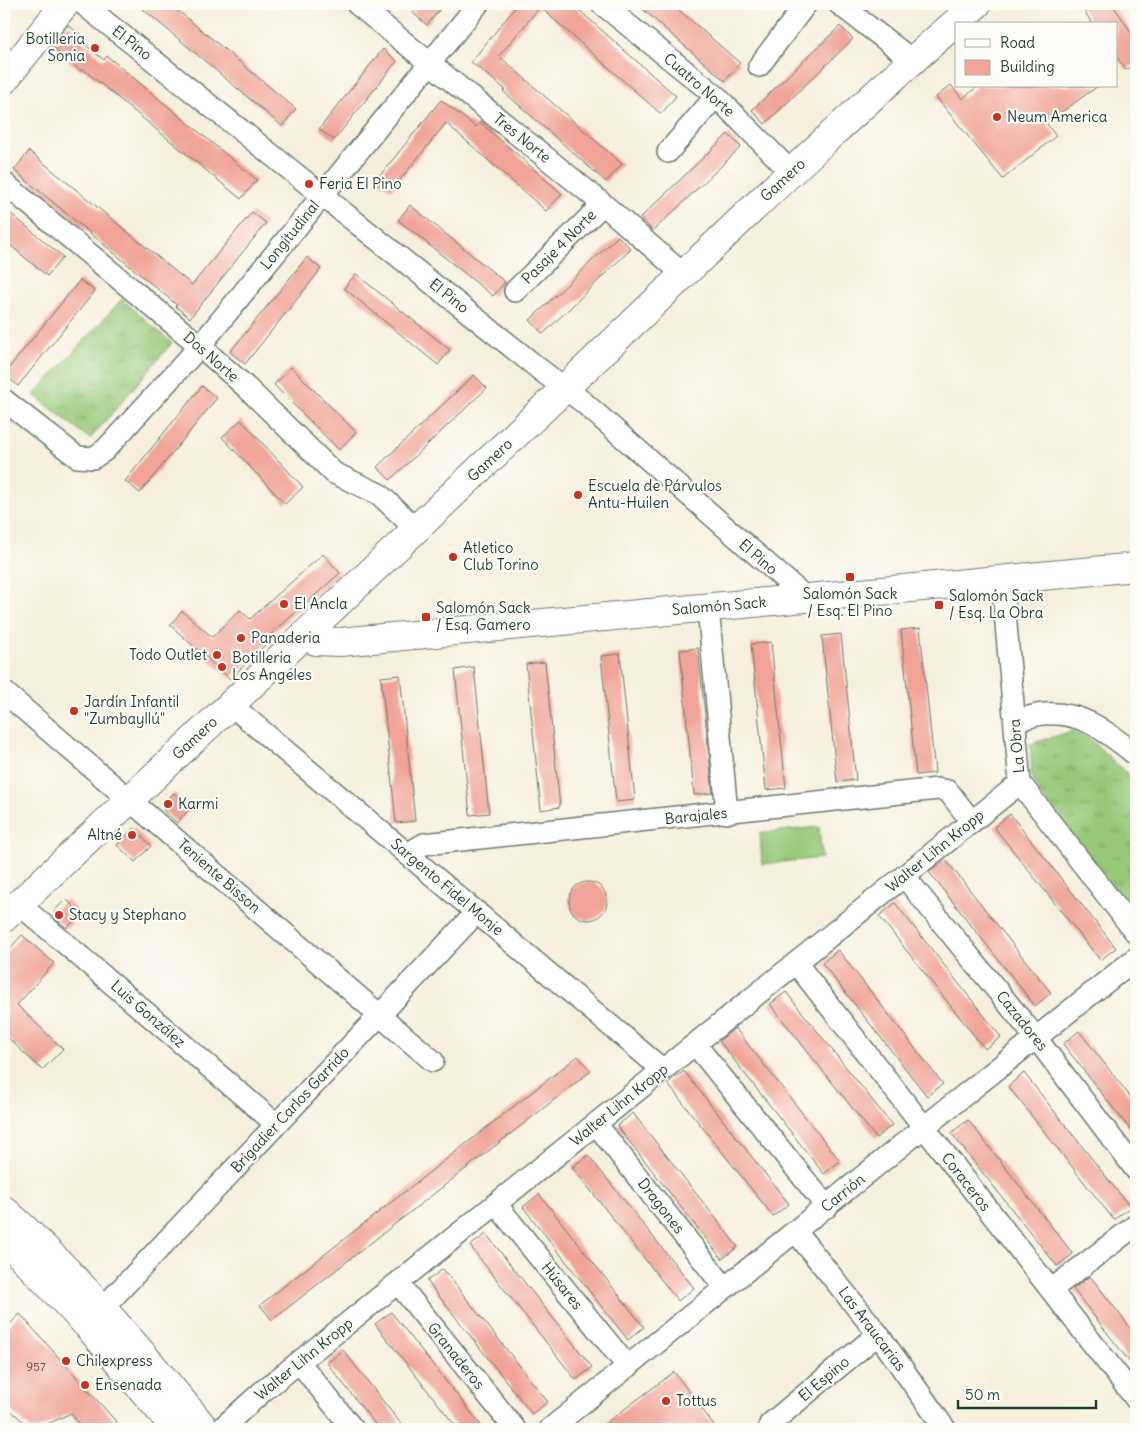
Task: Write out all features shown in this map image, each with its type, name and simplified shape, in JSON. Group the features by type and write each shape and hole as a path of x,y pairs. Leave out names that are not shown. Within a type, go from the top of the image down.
{"main road":[{"path":"4,80 65,4"},
{"name":"Gamero","path":"956,22 977,4"},
{"name":"Gamero","path":"11,911 566,388 791,172 912,60 955,23"},
{"name":"Salomón Sack","path":"304,635 316,641 328,643 1136,567"},
{"path":"4,1210 61,1263 103,1308 205,1429"},
{"path":"4,1238 87,1325 176,1429"}],"street":[{"name":"El Pino","path":"83,4 323,194 543,372 566,388 806,598"},
{"name":"Tres Norte","path":"357,4 603,204 684,275"},
{"name":"Longitudinal","path":"4,400 77,457 93,458 105,450 200,346 478,4"},
{"name":"Cuatro Norte","path":"602,4 716,96 791,172"},
{"path":"759,66 806,4"},
{"path":"839,4 912,60"},
{"path":"668,152 716,96"},
{"name":"Dos Norte","path":"4,183 200,346 247,388 334,473 379,494 416,529"},
{"name":"Pasaje 4 Norte","path":"516,291 603,204"},
{"name":"La Obra","path":"1002,579 1020,784 1136,933"},
{"path":"708,607 728,812"},
{"name":"Teniente Bisson","path":"4,692 434,1060"},
{"name":"Sargento Fidel Monje","path":"231,705 663,1070"},
{"path":"1014,721 1046,714 1080,717 1108,732 1136,755"},
{"name":"Walter Lihn Kropp","path":"222,1429 263,1391 1020,784"},
{"name":"Barajales","path":"407,854 424,844 941,789 948,792 972,822"},
{"name":"Cazadores","path":"904,876 1036,1038 1136,1170"},
{"name":"Luis González","path":"11,911 276,1124"},
{"name":"Brigadier Carlos Garrido","path":"103,1308 477,912"},
{"name":"Carrión","path":"550,1429 1136,958"},
{"name":"Coraceros","path":"796,964 1136,1399"},
{"path":"695,1044 827,1207"},
{"name":"Dragones","path":"596,1124 725,1288"},
{"name":"Húsares","path":"496,1204 628,1367"},
{"path":"1051,1290 1136,1225"},
{"name":"Las Araucarias","path":"796,1232 878,1334 945,1429"},
{"name":"Granaderos","path":"398,1283 515,1429"},
{"name":"El Espino","path":"770,1424 878,1334"},
{"path":"299,1362 352,1429"}],"green space":[{"path":"122,299 172,343 90,439 34,395"},
{"path":"1072,731 1090,739 1136,782 1136,920 1040,794 1032,776 1030,744"},
{"path":"819,827 822,858 762,864 760,833"}],"building":[{"path":"137,4 170,4 296,109 282,126"},
{"path":"420,4 444,4 427,25 413,13"},
{"path":"518,4 572,4 676,96 661,114 540,7 499,56 622,164 606,182 503,91 505,89 471,62"},
{"path":"637,4 672,4 740,63 725,81"},
{"path":"1079,4 1112,4 1136,39 1136,63 1126,70 1118,59 1118,22 1092,22"},
{"path":"68,25 85,38 82,42 104,60 107,56 257,180 241,199 83,69 81,71 51,46"},
{"path":"840,26 853,39 765,124 752,110"},
{"path":"383,49 397,61 334,140 319,129"},
{"name":"Neum America","path":"951,85 962,99 976,88 1095,88 1046,123 1056,136 1003,179 936,97"},
{"path":"441,100 476,127 480,122 562,194 546,211 446,123 392,190 377,179"},
{"path":"728,134 741,147 653,231 640,218"},
{"path":"29,151 192,285 252,212 266,223 190,318 175,306 177,305 14,170"},
{"path":"410,205 505,282 493,296 398,220"},
{"path":"4,208 63,257 47,276 4,240"},
{"path":"618,236 631,249 543,334 530,320"},
{"path":"307,257 321,269 245,364 230,352"},
{"path":"356,274 450,350 438,365 344,288"},
{"path":"80,280 95,291 18,386 4,374"},
{"path":"291,367 356,432 339,450 274,385"},
{"path":"474,375 487,388 390,480 377,467"},
{"path":"202,386 217,398 140,493 125,481"},
{"path":"241,420 303,487 285,504 222,437"},
{"path":"323,554 340,573 268,637 270,640 230,679 170,625 182,611 212,637 240,610 250,619"},
{"path":"920,628 935,773 916,775 901,630"},
{"path":"841,634 856,780 837,782 822,636"},
{"path":"771,642 786,788 766,790 751,644"},
{"path":"698,648 713,793 694,795 680,650"},
{"path":"620,654 635,800 616,802 601,656"},
{"path":"545,662 560,807 541,810 526,664"},
{"path":"474,667 489,813 470,815 455,670"},
{"path":"400,675 415,821 396,823 381,677"},
{"path":"174,793 190,809 177,823 164,811 163,803"},
{"path":"1010,814 1116,948 1100,960 994,827"},
{"path":"134,828 151,846 135,862 117,845"},
{"path":"946,860 1051,993 1035,1006 929,872"},
{"path":"588,882 601,888 607,901 601,914 588,920 575,914 569,901 575,888"},
{"path":"66,899 81,914 67,928 54,918 55,910"},
{"path":"895,903 1001,1037 985,1049 879,916"},
{"path":"22,935 54,963 17,1005 63,1049 42,1070 4,1034 4,955"},
{"path":"838,950 943,1084 927,1096 822,963"},
{"path":"786,992 892,1125 876,1138 770,1004"},
{"path":"735,1028 840,1161 824,1174 719,1041"},
{"path":"1079,1031 1136,1104 1136,1137 1063,1044"},
{"path":"578,1056 591,1071 272,1320 260,1305"},
{"path":"684,1071 789,1204 773,1216 667,1083"},
{"path":"1024,1073 1130,1207 1114,1220 1008,1086"},
{"path":"633,1113 738,1247 722,1259 617,1126"},
{"path":"968,1120 1073,1254 1057,1266 951,1133"},
{"path":"588,1155 694,1288 678,1301 572,1167"},
{"path":"539,1194 644,1327 628,1340 523,1207"},
{"path":"486,1234 592,1367 576,1380 470,1246"},
{"path":"443,1269 548,1402 532,1414 427,1281"},
{"path":"1090,1276 1136,1335 1136,1370 1073,1289"},
{"path":"391,1312 484,1429 458,1429 375,1324"},
{"path":"20,1314 123,1429 82,1429 71,1413 37,1429 31,1429 4,1404 4,1330"},
{"path":"343,1350 405,1429 379,1429 327,1363"},
{"name":"Tottus","path":"674,1372 717,1429 598,1429"}],"place":[{"name":"Botilleria Sonia","path":"95,48"},
{"name":"Neum America","path":"997,117"},
{"name":"Feria El Pino","path":"309,184"},
{"name":"Escuela de Párvulos Antu-Huilen","path":"578,495"},
{"name":"Atletico Club Torino","path":"453,557"},
{"name":"Salomón Sack / Esq. El Pino","path":"850,577"},
{"name":"El Ancla","path":"284,604"},
{"name":"Salomón Sack / Esq. La Obra","path":"939,605"},
{"name":"Salomón Sack / Esq. Gamero","path":"426,617"},
{"name":"Panaderia","path":"241,638"},
{"name":"Todo Outlet","path":"217,655"},
{"name":"Botilleria Los Angeles","path":"222,667"},
{"name":"Jardín Infantil \"Zumbayllú\"","path":"74,711"},
{"name":"Karmi","path":"168,804"},
{"name":"Altné","path":"132,835"},
{"name":"Stacy y Stephano","path":"59,915"},
{"name":"Chilexpress","path":"66,1361"},
{"name":"Ensenada","path":"85,1385"},
{"name":"Tottus","path":"666,1401"}]}
